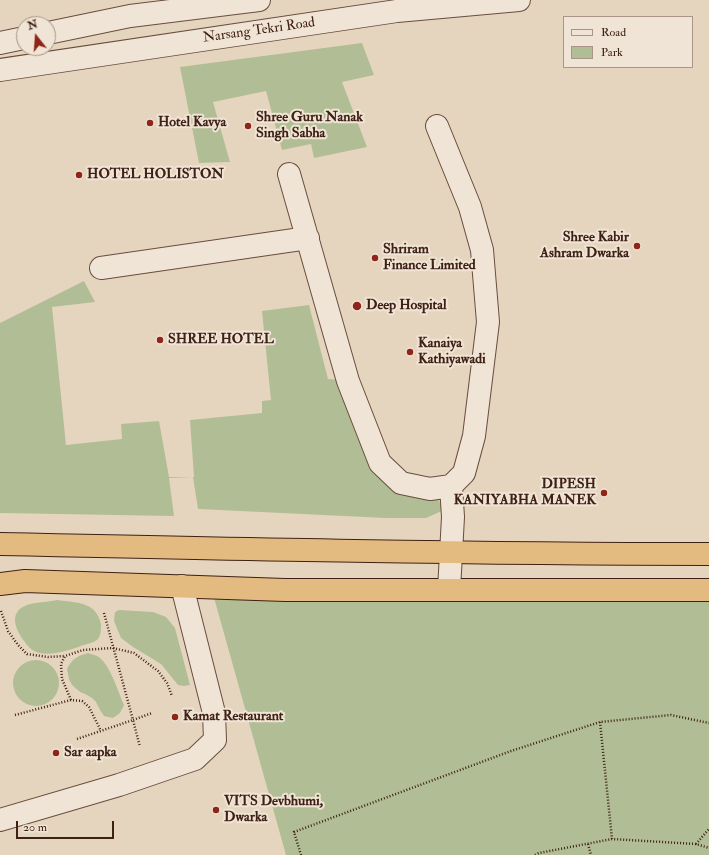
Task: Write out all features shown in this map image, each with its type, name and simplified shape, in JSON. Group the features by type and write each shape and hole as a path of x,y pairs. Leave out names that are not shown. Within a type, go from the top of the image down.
{"highway":[{"path":"0,544 451,552 709,554"},
{"path":"0,584 25,581 285,590 709,590"}],"street":[{"path":"56,31 130,16 259,0"},
{"name":"Narsang Tekri Road","path":"0,70 396,11 518,0"},
{"path":"0,43 16,40"},
{"path":"289,174 348,381 380,463 401,483 430,489 451,486 464,473 474,436 488,322 482,250 470,207 437,126"},
{"path":"102,268 308,238"},
{"path":"449,590 453,517 451,486"},
{"path":"0,820 119,786 195,759 215,740 214,713 182,586"}],"path":[{"path":"97,583 133,720"},
{"path":"0,609 8,631 18,645 27,654 48,658 65,656 83,650 113,648 134,653 158,671 167,683 172,696"},
{"path":"65,656 61,664 62,679 72,700"},
{"path":"15,715 72,700 82,701 89,707 101,731"},
{"path":"77,739 152,713"},
{"path":"301,855 294,832 511,751 600,722 671,715 709,723"},
{"path":"600,722 612,839"},
{"path":"696,844 709,829"},
{"path":"535,855 612,839 696,844 709,848"},
{"path":"588,844 591,855"}],"green space":[{"path":"362,43 374,75 342,82 367,147 314,158 311,144 282,150 266,91 213,102 230,162 199,163 180,67"},
{"path":"84,281 95,302 52,307 66,445 122,439 121,424 159,421 169,477 193,477 169,478 174,516 0,513 0,323"},
{"path":"309,305 328,379 343,380 380,463 437,497 444,510 426,518 386,518 198,509 193,477 190,420 262,413 262,401 271,400 262,311"},
{"path":"211,587 709,590 709,855 286,855"},
{"path":"57,600 84,604 95,611 101,624 98,639 94,642 69,650 47,654 34,651 29,647 18,631 15,619 16,613 27,605"},
{"path":"119,610 153,612 166,617 175,628 190,685 178,685 161,664 121,638 114,621 115,612"},
{"path":"88,653 97,656 106,665 124,705 120,713 113,718 104,716 96,702 92,698 80,692 72,685 69,679 67,669 73,660"},
{"path":"41,660 53,666 58,674 58,692 53,700 45,705 31,706 19,700 14,692 13,678 19,666 27,661"}],"place":[{"name":"Hotel Kavya","path":"150,123"},
{"name":"Shree Guru Nanak Singh Sabha","path":"248,126"},
{"name":"HOTEL HOLISTON","path":"79,175"},
{"name":"Shree Kabir Ashram Dwarka","path":"637,246"},
{"name":"Shriram Finance Limited","path":"375,258"},
{"name":"Deep Hospital","path":"357,306"},
{"name":"SHREE HOTEL","path":"160,340"},
{"name":"Kanaiya Kathiyawadi","path":"410,352"},
{"name":"DIPESH KANIYABHA MANEK","path":"604,493"},
{"name":"Kamat Restaurant","path":"175,717"},
{"name":"Sar aapka","path":"56,753"},
{"name":"VITS Devbhumi, Dwarka","path":"216,810"}]}
